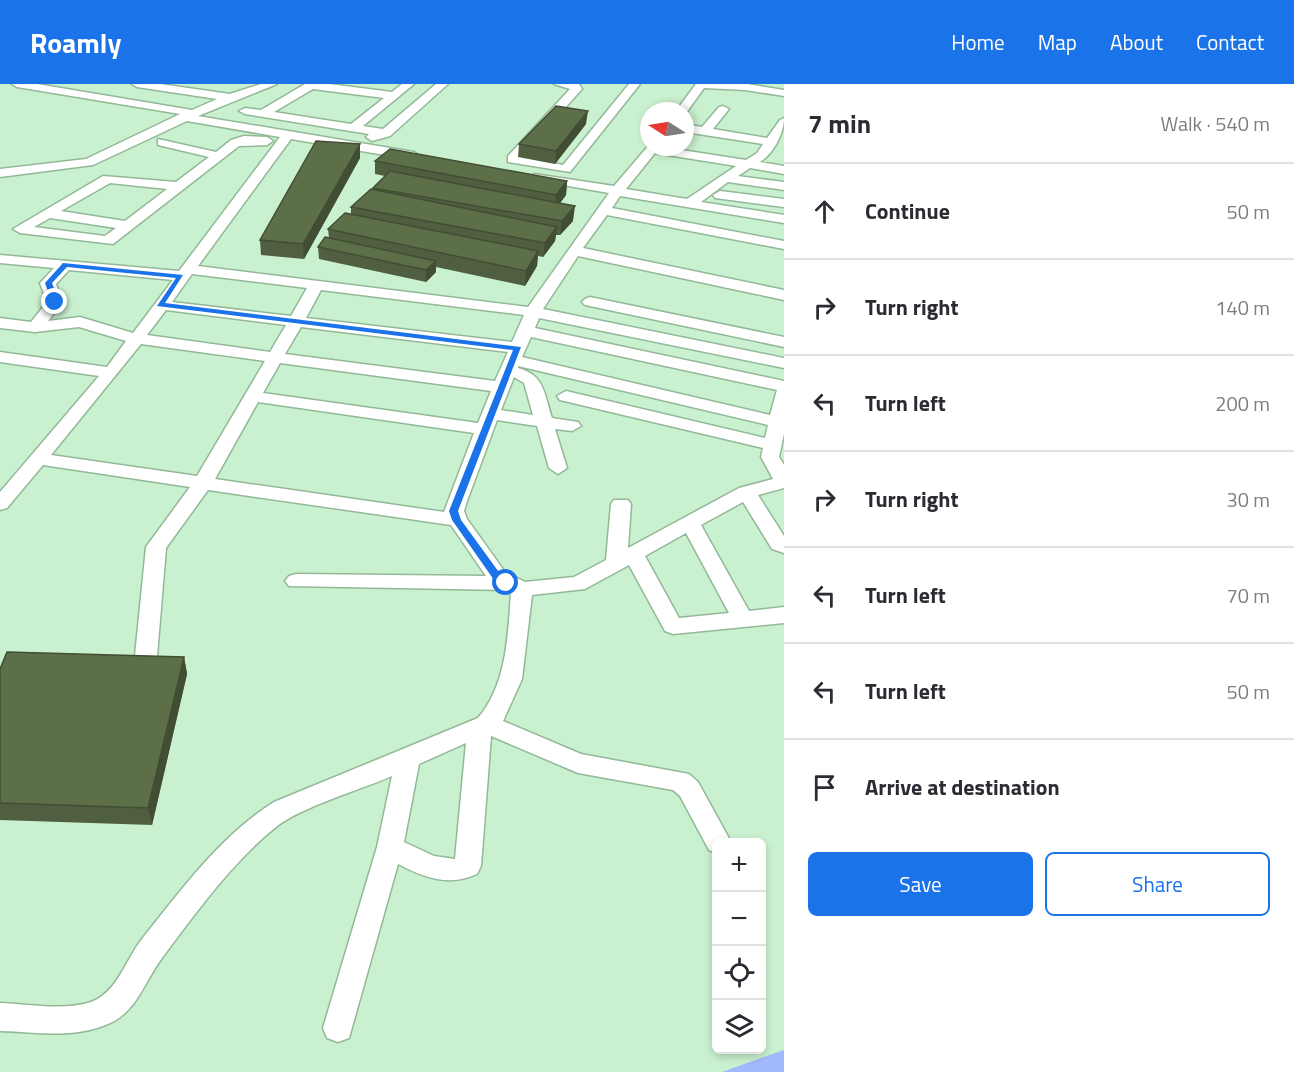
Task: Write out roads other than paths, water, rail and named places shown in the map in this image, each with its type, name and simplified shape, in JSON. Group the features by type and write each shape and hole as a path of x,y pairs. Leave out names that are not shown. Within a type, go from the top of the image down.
{"street":[{"path":"17,84 58,87 285,138 360,147 430,159"},
{"path":"80,84 210,110 371,135 386,133 429,84"},
{"path":"137,84 237,90 272,84"},
{"path":"207,84 237,90"},
{"path":"354,127 409,84"},
{"path":"360,147 371,135 418,99 443,84"},
{"path":"559,84 574,86 576,89 512,159 566,169 597,124 635,84"},
{"path":"263,114 311,85 394,96"},
{"path":"689,102 701,85 784,93"},
{"path":"739,87 734,93 784,102"},
{"path":"0,173 88,162 188,115 210,110 237,90"},
{"path":"705,132 723,109"},
{"path":"245,111 354,127 371,135"},
{"path":"550,116 571,120"},
{"path":"660,222 761,156 776,138 784,122"},
{"path":"694,130 776,138"},
{"path":"179,186 108,179 20,229 106,242 241,141 285,138"},
{"path":"0,504 111,373 183,272 285,138"},
{"path":"162,142 219,156"},
{"path":"694,155 784,170"},
{"path":"514,586 498,577 457,520 454,511 487,422 539,300 617,191 646,156"},
{"path":"7,186 32,170"},
{"path":"523,175 784,219"},
{"path":"725,178 784,186"},
{"path":"704,193 784,203"},
{"path":"603,210 784,245"},
{"path":"47,213 128,226"},
{"path":"660,222 784,238"},
{"path":"575,252 784,295"},
{"path":"0,259 317,284 534,312 784,363"},
{"path":"34,327 55,302 48,283 65,265"},
{"path":"146,656 156,547 203,483 317,284"},
{"path":"590,302 784,342"},
{"path":"160,305 295,321 510,366 532,381 558,468"},
{"path":"541,366 561,318"},
{"path":"0,323 34,327 80,322 137,339 275,358 541,366 777,422"},
{"path":"525,331 784,386"},
{"path":"0,357 111,373"},
{"path":"296,581 514,586 578,584 746,492 784,482 770,457 784,392"},
{"path":"251,396 487,422 544,422 572,426"},
{"path":"566,396 773,445"},
{"path":"38,459 457,520"},
{"path":"746,492 779,544 784,546"},
{"path":"621,504 625,560 673,626 784,615"},
{"path":"690,522 743,619"},
{"path":"0,1017 73,1018 98,1014 109,1009 126,994 149,952 266,820 284,809 408,759 483,725 499,710 514,661 514,586"},
{"path":"483,725 578,763 680,781 689,789 715,838"},
{"path":"390,847 434,868 466,868 469,863 483,725"},
{"path":"338,1028 390,847 408,759"}],"water":[{"path":"784,1050 784,1072 722,1072"}]}
